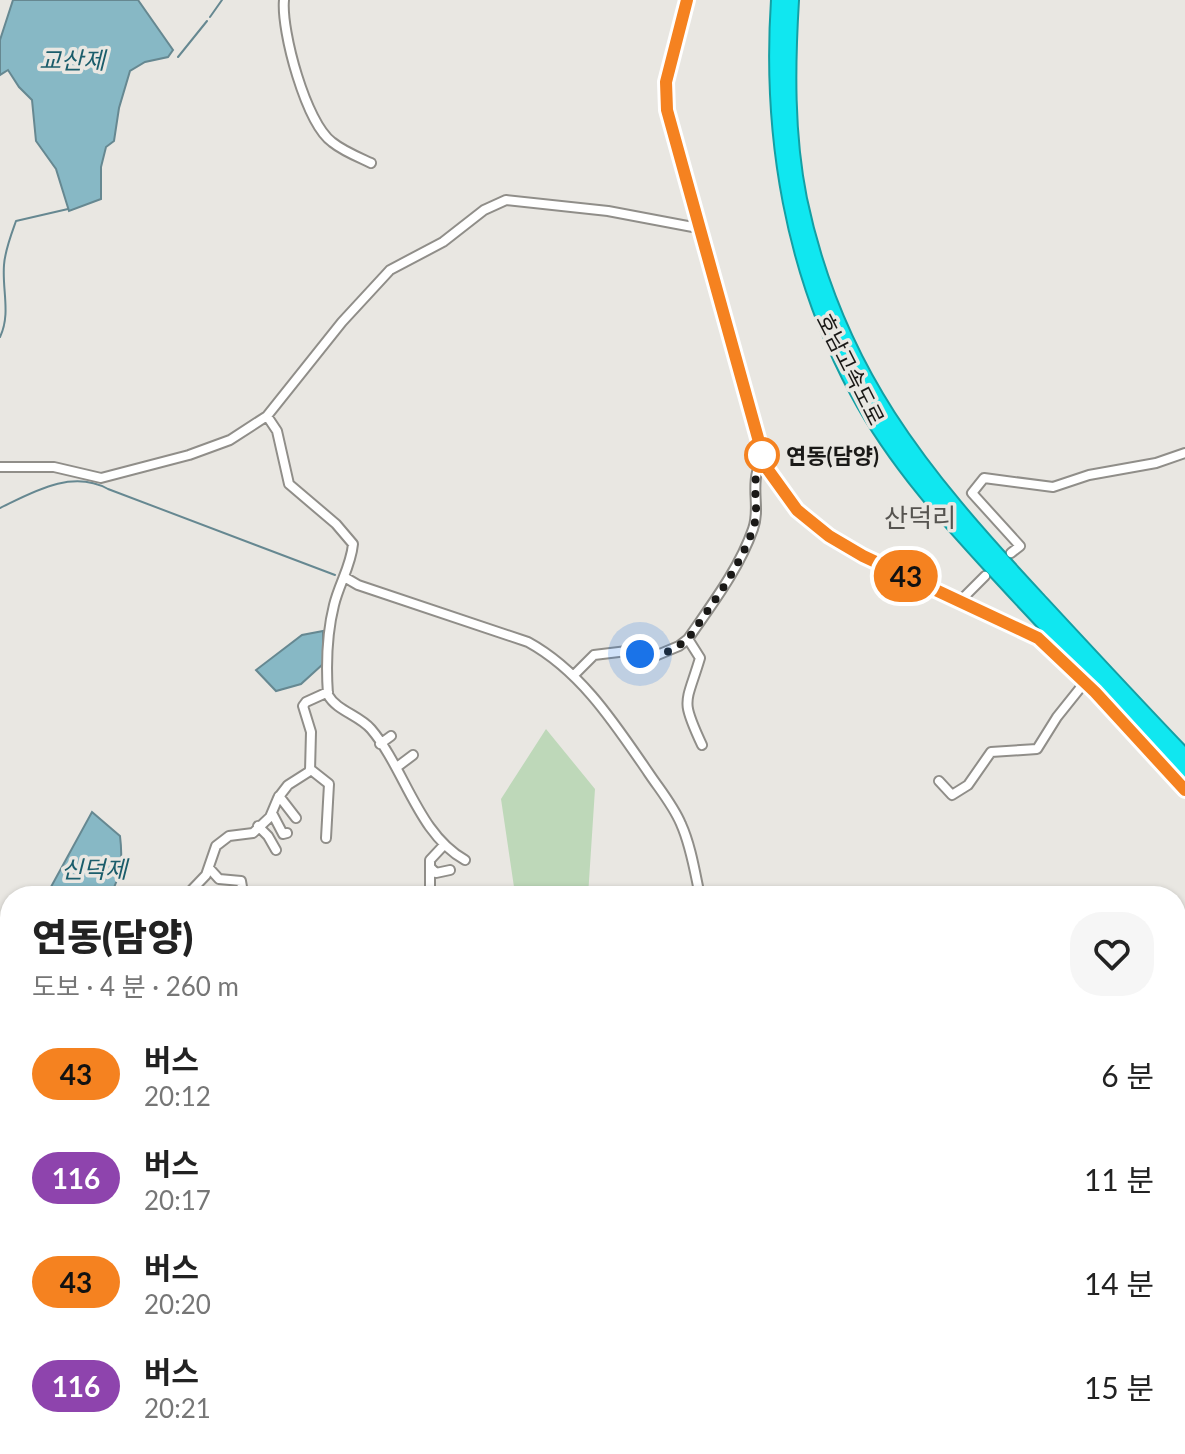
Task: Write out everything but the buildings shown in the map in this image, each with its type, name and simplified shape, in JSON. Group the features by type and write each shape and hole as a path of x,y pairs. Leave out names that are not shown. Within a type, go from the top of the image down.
{"highway":[{"name":"호남고속도로","path":"779,0 778,99 789,199 812,290 858,394 895,451 947,516 1185,773"},
{"name":"호남고속도로","path":"791,0 788,98 799,196 821,280 835,318 869,387 918,462 963,519 1185,757"}],"main road":[{"path":"687,0 666,82 667,110 766,467 797,510 829,536 863,556 1038,638 1085,682 1185,790"}],"street":[{"path":"284,0 282,18 307,102 329,141 371,163"},
{"path":"0,467 54,467 101,478 189,455 230,440 267,416 342,322 390,270 443,242 484,210 506,200 608,211 698,228"},
{"path":"267,416 277,431 289,484 336,524 353,544 346,578 335,601 330,623 328,692 333,703 371,729 397,767 427,822 444,845 465,860"},
{"path":"1011,553 1020,546 972,493 984,478 1053,487 1089,475 1156,463 1185,453"},
{"path":"574,675 594,655 627,651 655,656 688,639 728,579 754,528 757,510 754,484 757,472 766,467"},
{"path":"960,601 985,576"},
{"path":"346,578 358,585 528,642 553,656 574,675 628,740 668,798 682,825 697,886"},
{"path":"688,639 700,658 687,693 686,711 702,745"},
{"path":"939,781 952,795 968,785 991,752 1037,749 1085,682"},
{"path":"310,769 311,732 303,706 328,692"},
{"path":"380,744 391,736"},
{"path":"397,767 413,755"},
{"path":"194,886 209,868 216,846 229,836 253,833 272,813 288,785 310,769"},
{"path":"310,769 329,784 326,838"},
{"path":"279,796 296,818"},
{"path":"272,813 283,834 287,833"},
{"path":"258,826 276,850"},
{"path":"430,886 430,860 444,845"},
{"path":"431,867 436,873 450,870"},
{"path":"209,868 219,879 241,881 240,886"}],"green space":[{"path":"546,729 595,789 589,886 514,886 501,799"}],"water":[{"name":"교산제","path":"13,0 138,0 173,50 168,57 145,62 130,71 119,108 114,141 106,147 101,167 101,199 69,211 56,169 36,141 32,100 8,70 0,75 0,40"},
{"path":"323,631 323,664 301,684 276,691 256,670 302,635"},
{"name":"신덕제","path":"92,812 120,836 120,867 115,886 51,886"}],"waterway":[{"path":"210,17 222,0"},
{"path":"178,57 207,21"},
{"path":"0,337 6,311 5,259 16,221 68,209"},
{"path":"0,508 53,485 81,481 94,483 335,575"}],"bus line":[{"name":"43","path":"687,0 666,82 667,110 766,467 797,510 829,536 863,556 1038,638 1095,692 1185,790"}],"place":[{"name":"연동(담양)","path":"762,455"}],"district":[{"name":"산덕리","path":"920,517"}],"route":[{"path":"640,654 655,656 688,639 728,579 754,528 757,510 754,484 757,472 766,467 759,444 762,455"}]}
